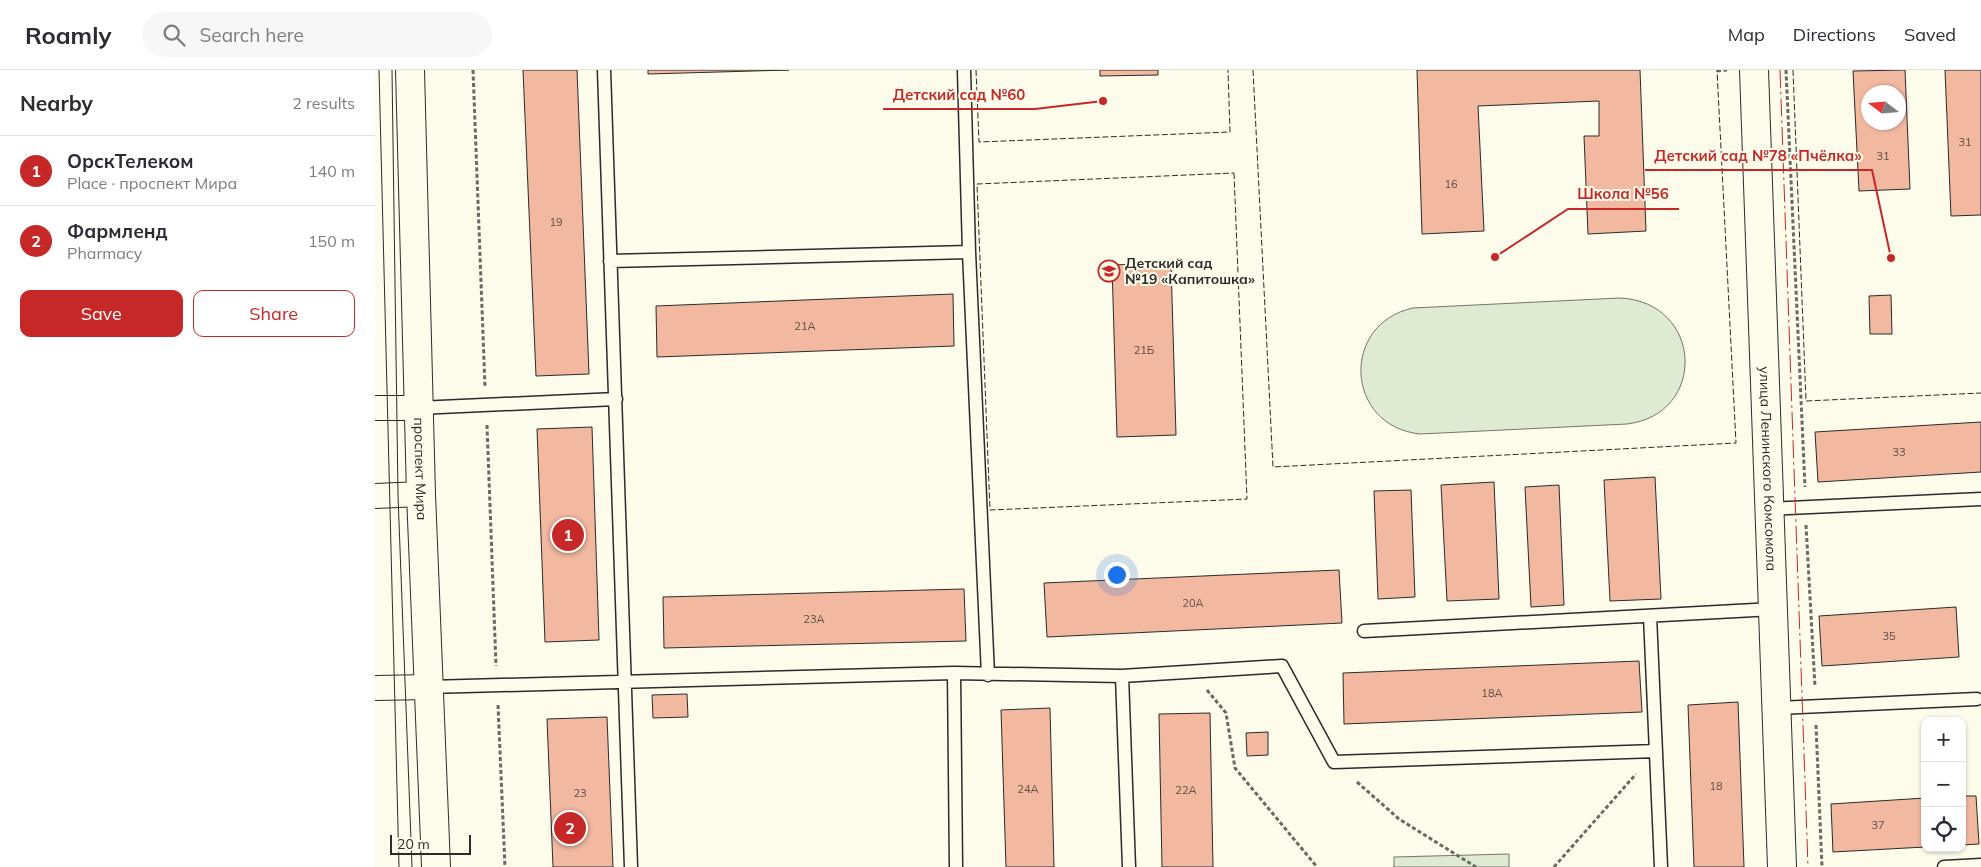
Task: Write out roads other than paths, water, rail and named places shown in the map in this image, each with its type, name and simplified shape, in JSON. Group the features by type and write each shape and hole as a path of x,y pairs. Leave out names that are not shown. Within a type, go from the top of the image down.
{"street":[{"name":"проспект Мира","path":"409,70 421,494 437,867"},
{"name":"улица Ленинского Комсомола","path":"1754,70 1782,867"},
{"path":"375,408 418,408"},
{"path":"375,496 421,494"},
{"path":"375,688 429,686"}],"lane":[{"path":"604,70 616,399 623,680 631,867"},
{"path":"964,70 969,252 988,675"},
{"path":"610,261 969,252"},
{"path":"418,408 616,399"},
{"path":"1769,509 1981,499"},
{"path":"1364,631 1773,609"},
{"path":"1650,616 1661,867"},
{"path":"429,686 955,673 1122,676 1283,666 1335,762 1656,751"},
{"path":"955,673 956,867"},
{"path":"1122,676 1129,867"},
{"path":"1776,708 1977,698"},
{"path":"1944,867 1981,865"}],"tram line":[{"path":"379,70 399,867"},
{"path":"392,70 398,495 412,867"}],"place":[{"name":"Детский сад №60","path":"1103,101"},
{"name":"Школа №56","path":"1495,257"},
{"name":"Детский сад №78 «Пчёлка»","path":"1891,258"},
{"name":"Детский сад №19 «Капитошка»","path":"1109,271"},
{"name":"ОрскТелеком","path":"568,535"},
{"name":"Фармленд","path":"570,828"}]}
